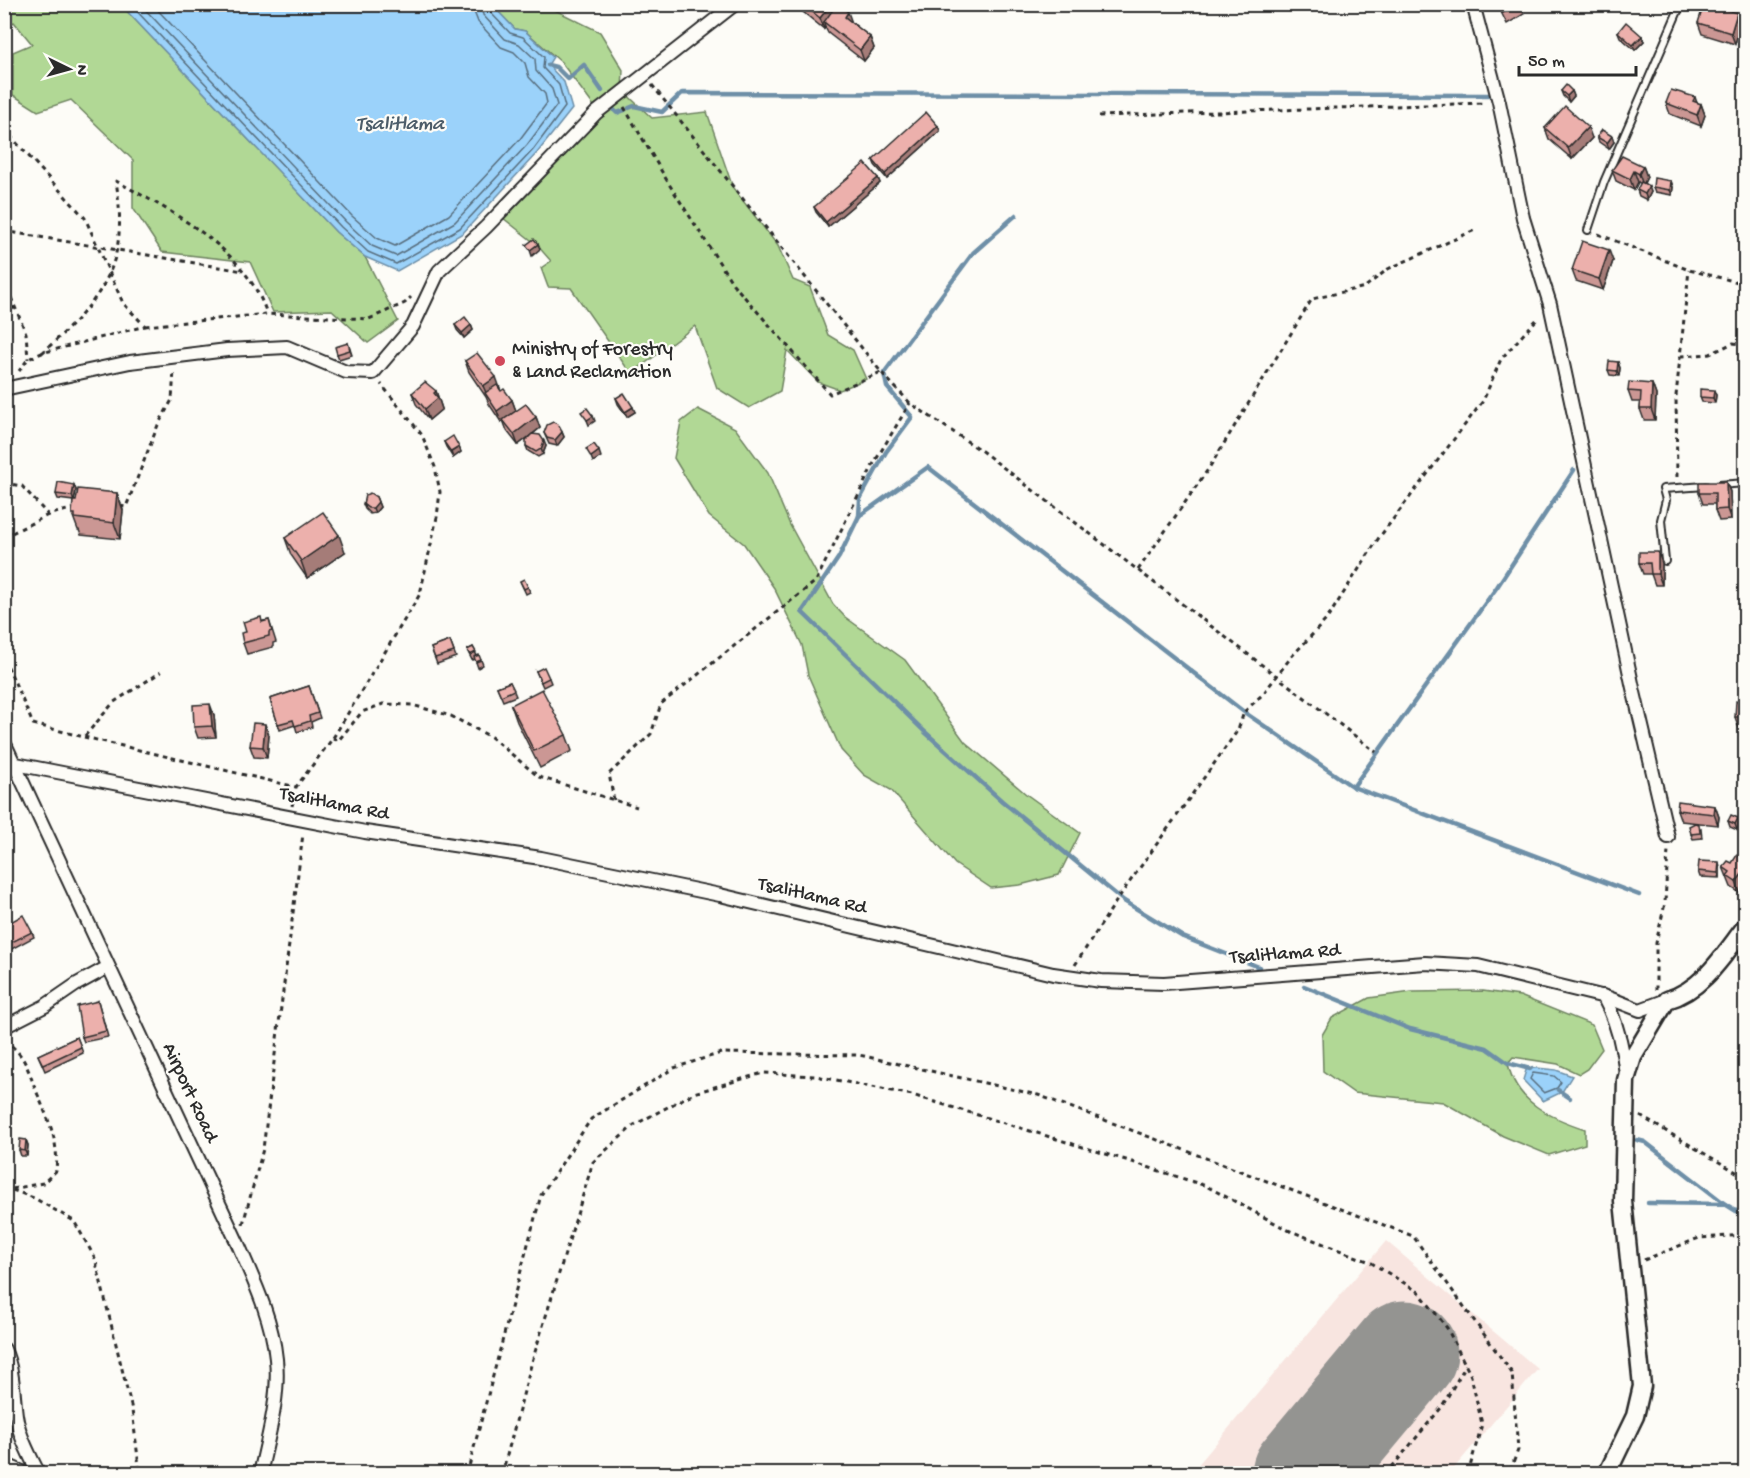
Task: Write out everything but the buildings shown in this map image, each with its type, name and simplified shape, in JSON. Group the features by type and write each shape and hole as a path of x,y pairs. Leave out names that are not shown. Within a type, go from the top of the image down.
{"street":[{"path":"4,389 130,362 227,350 287,347 346,372 373,373 413,326 439,271 486,227 596,113 735,4"},
{"path":"1473,4 1498,102 1522,218 1550,304 1633,688 1668,837"},
{"name":"Airport Road","path":"4,742 238,1244 265,1307 276,1359 273,1417 260,1473"},
{"name":"Tsalitlama Rd","path":"16,764 304,820 541,858 720,896 1068,976 1101,981 1164,983 1425,963 1478,966 1603,996 1635,1009"},
{"path":"1615,1020 1621,1012 1680,997 1702,980 1746,926"},
{"path":"4,1027 45,1006 77,984 108,967"},
{"path":"1603,996 1615,1020 1617,1036 1622,1048 1626,1080 1623,1201 1642,1386 1635,1416 1607,1473"},
{"path":"1626,1080 1633,1058 1648,1035 1662,1002"},
{"path":"1635,1009 1647,1017 1650,1026"},
{"path":"1617,1036 1624,1042 1633,1044 1642,1041"},
{"path":"4,1349 14,1382 16,1417 28,1453 39,1473"},
{"path":"4,1464 27,1473"}],"lane":[{"path":"1588,230 1604,182 1681,4"},
{"path":"1665,561 1661,520 1666,500 1664,489 1746,483"}],"path":[{"path":"642,75 670,105 881,372 910,403 983,452 1376,752"},
{"path":"617,95 733,284 830,394 881,372"},
{"path":"1099,116 1498,102"},
{"path":"4,129 85,218 123,303 145,326"},
{"path":"42,353 94,300 110,277 118,250 121,211 116,181 176,214 245,271 267,314"},
{"path":"1138,570 1209,468 1312,299 1365,287 1388,269 1475,230"},
{"path":"1588,230 1689,270 1746,284"},
{"path":"4,231 245,271"},
{"path":"1677,488 1676,396 1689,270"},
{"path":"4,281 26,333 28,359"},
{"path":"18,385 19,372 28,359 42,353 145,326 267,314 369,319 405,303 413,295"},
{"path":"4,301 17,311"},
{"path":"1068,976 1119,897 1238,730 1244,712 1327,619 1378,539 1482,401 1501,358 1550,304"},
{"path":"1680,356 1710,354 1733,344 1746,345"},
{"path":"115,506 126,507 158,425 171,400 175,356"},
{"path":"290,817 296,787 333,738 420,594 440,492 435,466 422,435 373,373"},
{"path":"614,800 609,774 651,734 662,704 816,580 874,463 910,403"},
{"path":"4,483 22,486 48,515"},
{"path":"4,537 48,515 75,507 82,501"},
{"path":"4,658 33,724 296,787"},
{"path":"84,737 114,702 161,672"},
{"path":"333,738 338,741 362,712 383,704 412,705 451,716 491,737 538,777 637,807"},
{"path":"238,1244 263,1149 304,820"},
{"path":"1662,1002 1656,943 1665,903 1668,837"},
{"path":"4,1041 25,1059 38,1095 52,1123 58,1151 56,1171 43,1183 9,1189"},
{"path":"467,1473 540,1195 591,1119 674,1068 721,1053 859,1055 1038,1095 1317,1202 1413,1236 1512,1373 1518,1450 1509,1473"},
{"path":"502,1473 531,1365 593,1162 634,1125 694,1093 763,1073 816,1076 912,1095 1206,1186 1287,1230 1370,1262 1419,1292 1448,1328 1466,1365 1471,1376 1482,1424 1468,1473"},
{"path":"1626,1109 1668,1130 1738,1173 1746,1173"},
{"path":"4,1187 34,1198 75,1221 95,1258 132,1410 140,1473"},
{"path":"1628,1266 1699,1238 1746,1235"},
{"path":"1386,1473 1441,1408 1466,1365"}],"shaded area":[{"path":"1386,1241 1538,1369 1450,1473 1191,1473"}],"green space":[{"path":"5,5 121,5 336,232 365,257 398,321 368,343 332,310 273,312 250,262 162,252 133,208 133,160 71,100 38,111 13,95 13,52 32,44 14,22 5,27"},
{"path":"492,5 545,5 600,32 623,70 622,90 652,118 707,112 733,188 778,246 793,280 810,287 828,335 853,350 866,379 840,390 818,382 787,350 780,391 749,408 717,388 695,326 631,374 571,288 548,287 541,268 551,261 536,244 503,218 599,113 561,62 525,31 515,29"},
{"path":"698,409 735,428 768,473 790,525 833,604 845,617 905,660 965,742 1026,794 1080,833 1059,875 1020,885 991,888 955,864 891,790 864,775 841,750 808,675 802,645 774,588 744,544 709,516 674,458 681,422"},
{"path":"1483,991 1520,996 1592,1025 1602,1049 1587,1069 1579,1074 1558,1064 1513,1057 1508,1063 1512,1077 1526,1098 1548,1114 1585,1129 1585,1144 1549,1155 1503,1136 1443,1102 1354,1093 1323,1071 1322,1035 1332,1018 1369,998 1412,992"}],"water":[{"name":"Tsalitlama","path":"121,5 492,5 515,29 525,31 553,57 548,65 564,82 572,109 537,153 463,233 397,271 365,257 336,232"},
{"path":"1527,1067 1556,1070 1572,1076 1562,1092 1543,1101 1523,1080"}],"waterway":[{"path":"548,65 556,67 568,79 584,65 602,91"},
{"path":"629,108 634,106 662,112 682,93 1488,95"},
{"path":"613,109 617,113 625,110"},
{"path":"1016,215 973,253 884,373 887,387 912,417 886,452 860,499 859,516 839,557 802,612 925,732 1002,801 1124,901 1183,937 1259,967"},
{"path":"859,516 928,467 1244,712 1353,787 1639,895"},
{"path":"1353,787 1497,587 1574,470"},
{"path":"1304,986 1410,1029 1487,1048 1508,1063 1530,1069"},
{"path":"1558,1090 1570,1098"},
{"path":"1637,1140 1645,1142 1725,1204"},
{"path":"1648,1203 1725,1204 1746,1217"}],"runway":[{"path":"1304,1474 1405,1353"}],"place":[{"name":"Ministry of Forestry & Land Reclamation","path":"500,361"}]}
